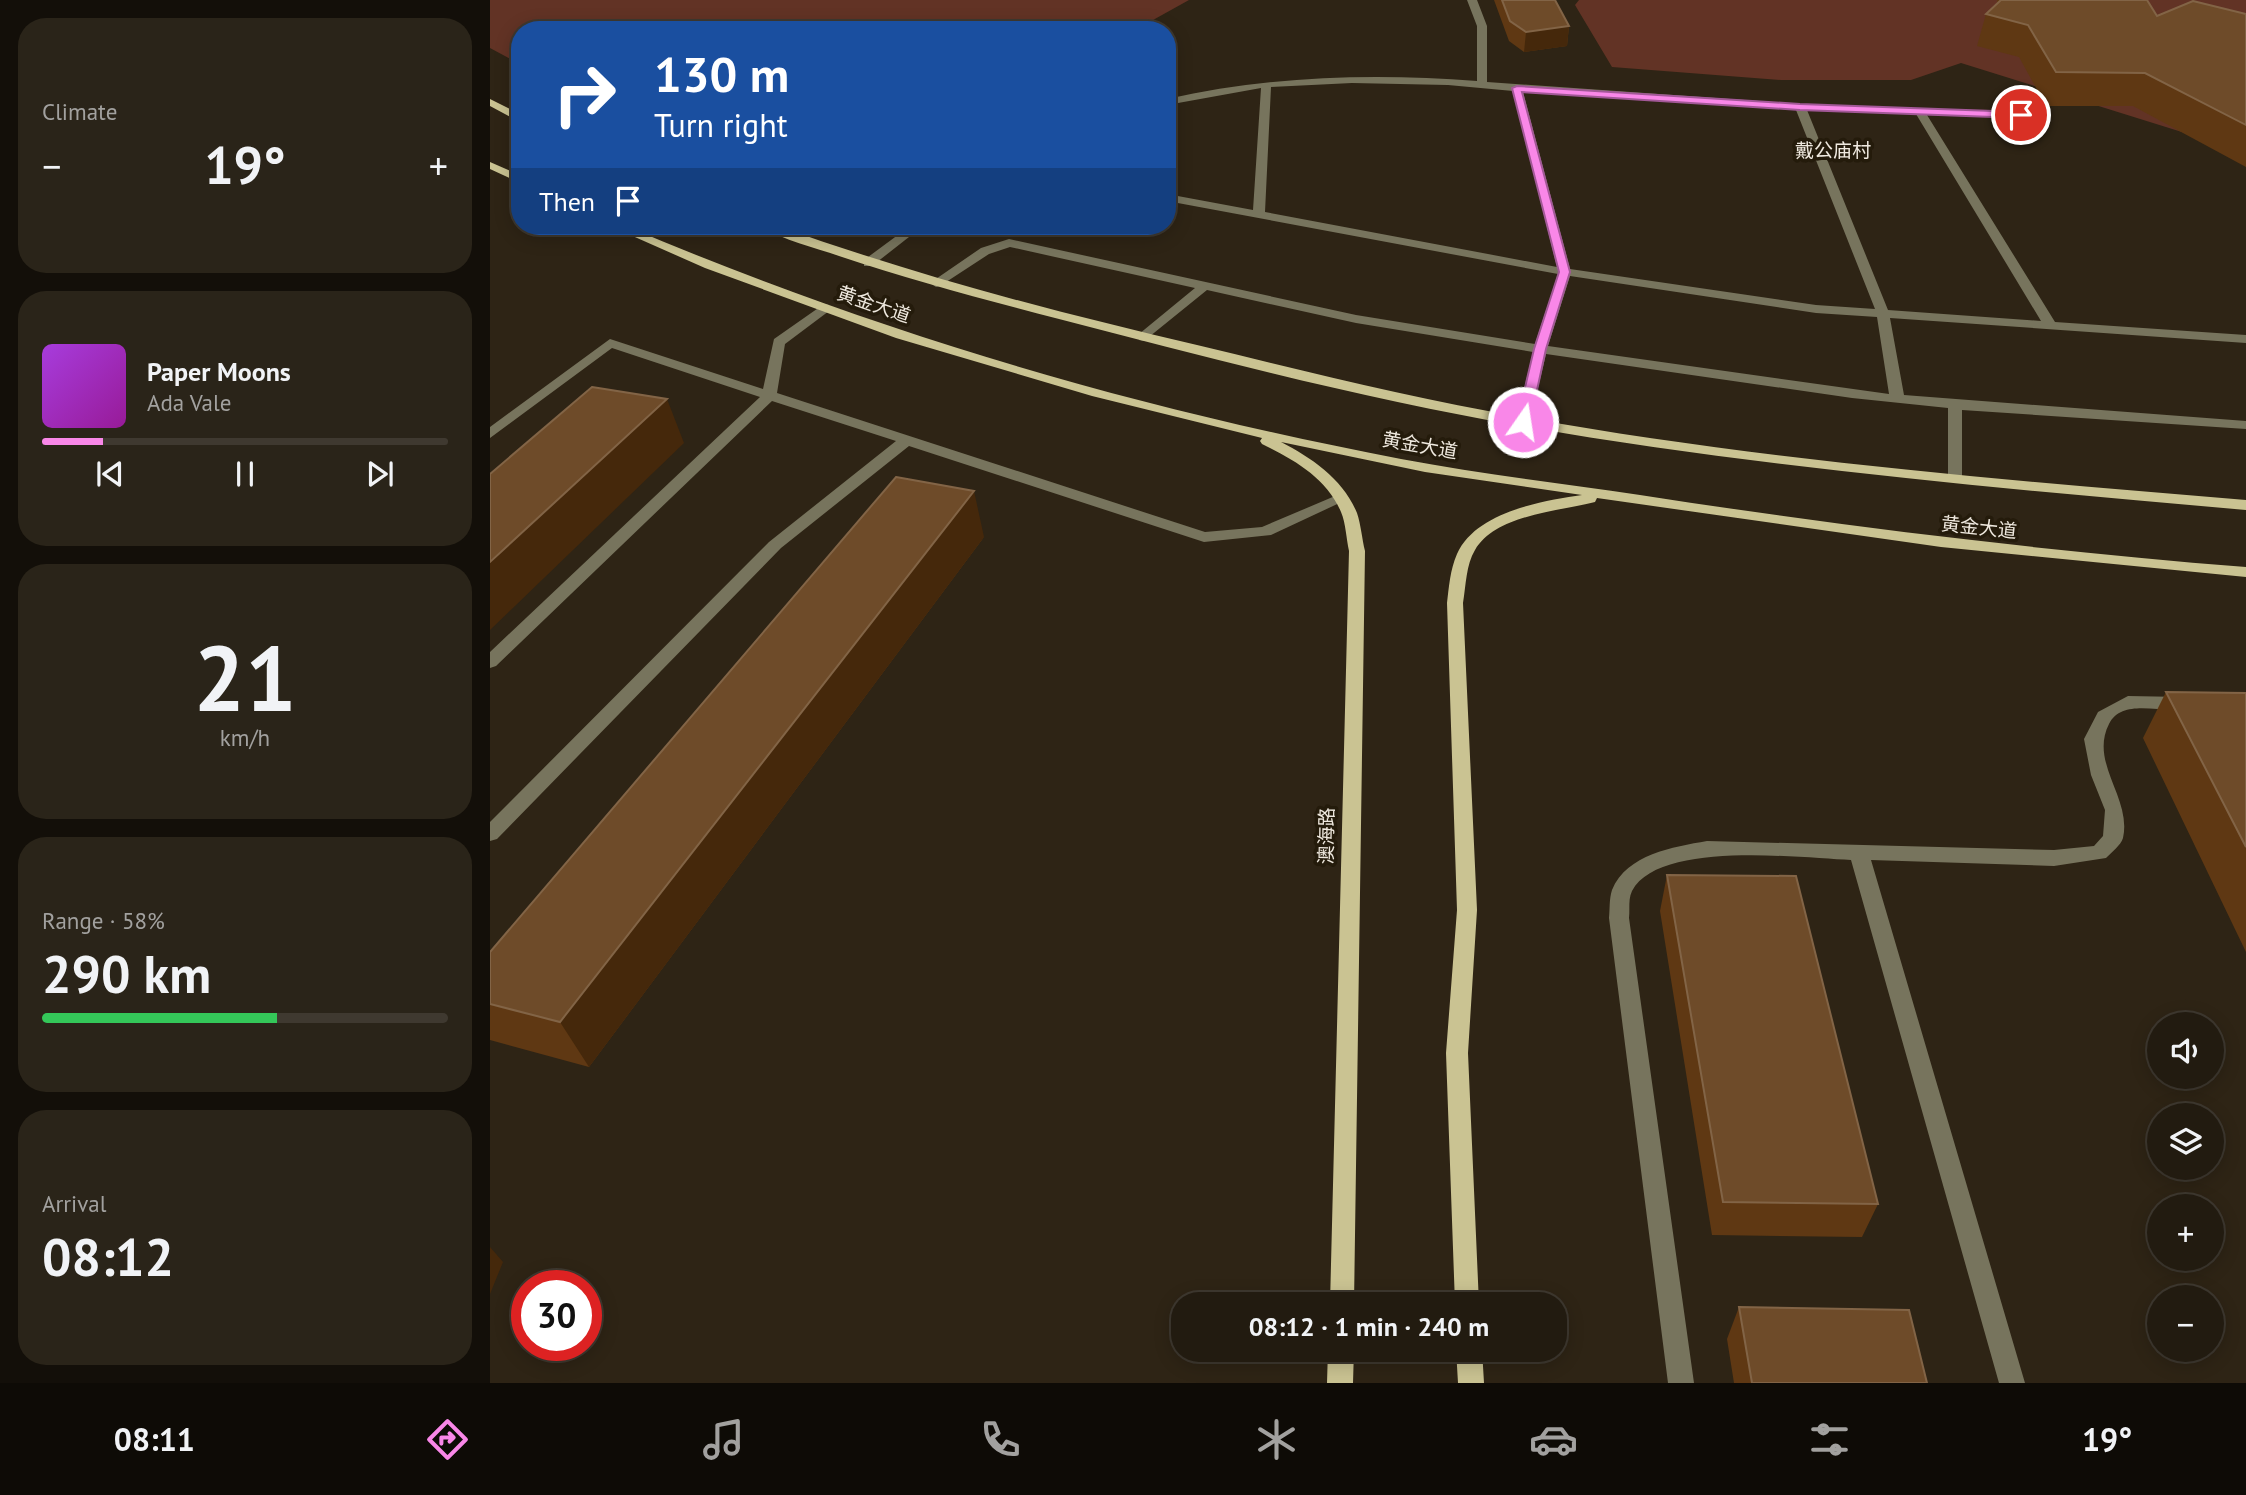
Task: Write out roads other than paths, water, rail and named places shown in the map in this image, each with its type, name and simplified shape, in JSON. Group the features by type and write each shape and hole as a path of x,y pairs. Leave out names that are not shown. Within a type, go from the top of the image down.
{"main road":[{"path":"490,102 511,114"},
{"path":"490,165 511,176"},
{"name":"黄金大道","path":"639,235 824,308 976,358 1239,428 1399,462 1787,523 1946,543 2246,572"},
{"name":"黄金大道","path":"792,235 868,263 936,283 1144,337 1403,398 1523,422 1782,459 1955,479 2246,505"},
{"name":"澳海路","path":"1239,428 1292,453 1331,482 1349,514 1357,551 1342,1292"},
{"path":"1467,1292 1457,1054 1467,910 1455,603 1461,566 1473,541 1500,523 1563,502 1631,498"},
{"path":"1340,1383 1341,1362"},
{"path":"1470,1362 1471,1383"}],"street":[{"path":"1472,0 1482,26 1482,86"},
{"path":"1176,100 1266,85 1364,81 1517,88 1800,107 2046,116"},
{"path":"1259,215 1266,85"},
{"path":"1517,88 1565,272 1540,349 1523,422"},
{"path":"1800,107 1883,314 1897,398"},
{"path":"1919,111 2050,325"},
{"path":"1176,199 1410,246 1816,309 2246,339"},
{"path":"868,263 905,235"},
{"path":"936,283 985,251 1010,243 1356,319 1540,349 1955,405 2246,425"},
{"path":"1144,337 1206,285"},
{"path":"490,662 769,396 779,342 824,308"},
{"path":"490,434 610,343 1204,537 1265,532 1340,499"},
{"path":"1955,405 1955,479"},
{"path":"490,834 775,545 906,441"},
{"path":"1681,1383 1619,918 1622,892 1636,875 1662,857 1707,848 2054,858 2099,853 2113,838 2114,810 2100,775 2093,739 2104,716 2128,702 2199,704"},
{"path":"1859,853 2012,1383"}],"district":[{"name":"戴公庙村","path":"1833,150"}]}
